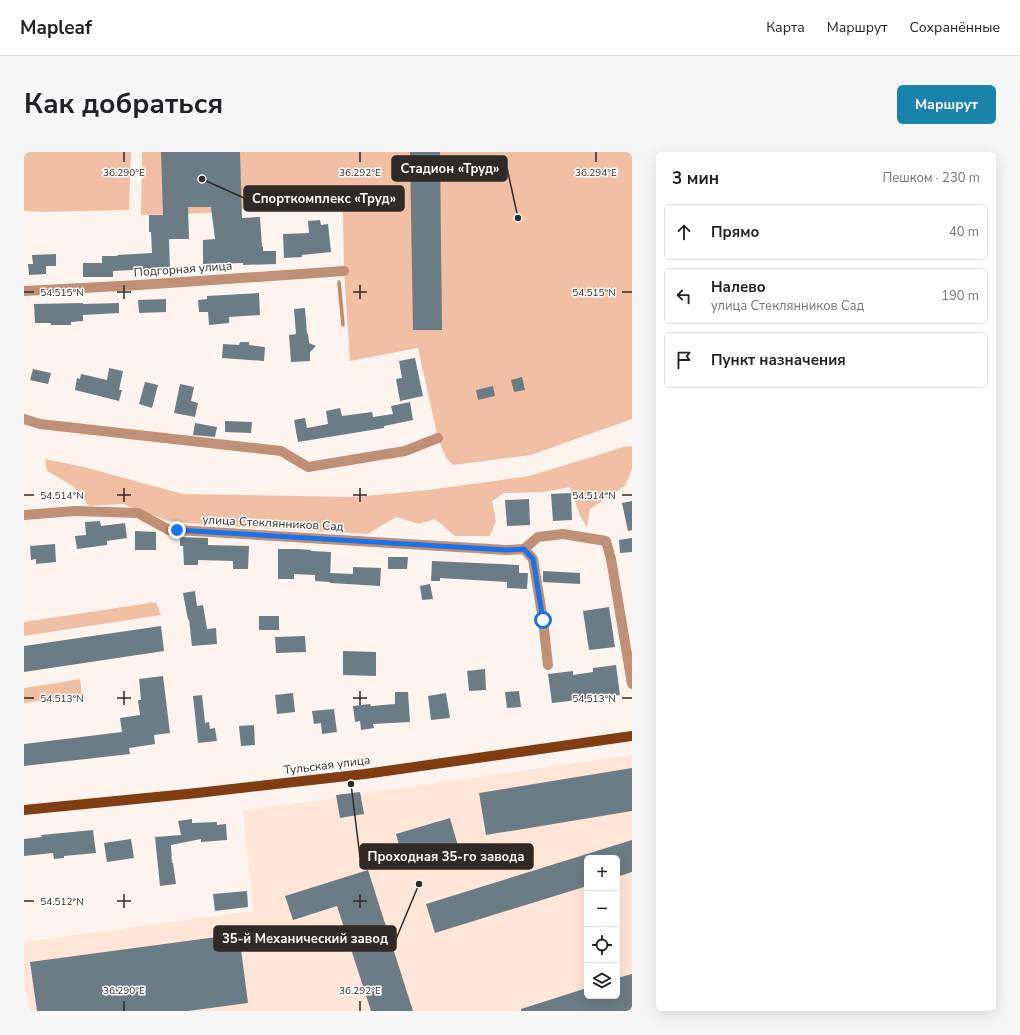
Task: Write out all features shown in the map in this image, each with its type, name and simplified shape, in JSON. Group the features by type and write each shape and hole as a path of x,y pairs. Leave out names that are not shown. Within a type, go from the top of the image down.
{"main road":[{"name":"Тульская улица","path":"24,810 197,793 365,774 632,736"}],"street":[{"name":"Подгорная улица","path":"24,291 344,271"},
{"path":"24,419 40,424 281,451 308,467 405,450 438,438"},
{"name":"улица Стеклянников Сад","path":"24,515 75,511 138,513 169,530 506,550 524,549"},
{"path":"548,665 543,620 533,559 524,549 538,537 563,534 606,541 611,559 632,684"}],"shaded area":[{"path":"24,152 131,152 129,210 24,211"},
{"path":"142,152 632,152 632,419 531,455 453,465 446,458 438,438 418,348 350,361 344,271 343,208 337,198 274,201 249,204 243,209 211,213 141,215"},
{"path":"632,446 632,469 625,486 590,509 587,527 580,516 570,487 544,492 504,493 492,501 496,521 490,536 455,536 435,519 419,524 396,517 368,534 222,526 168,521 123,504 89,506 73,486 47,471 45,459 84,467 183,494 355,497 428,490 529,476 623,447"},
{"path":"156,602 161,615 24,636 24,622"},
{"path":"80,679 82,694 24,703 24,688"},
{"path":"632,755 632,1011 31,1011 24,984 24,942 253,911 243,811 336,798 336,795 360,792 361,794"}],"building":[{"path":"161,152 240,152 242,218 260,217 263,251 276,251 276,264 203,264 203,240 215,239 211,207 188,207 189,239 169,239 170,270 152,269 113,271 113,277 83,277 83,263 102,263 102,256 152,253 151,232 149,232 149,215 163,215"},
{"path":"410,152 440,152 442,330 413,330"},
{"path":"320,220 321,225 328,224 331,252 302,255 302,257 284,258 283,234 309,233 308,221"},
{"path":"56,254 56,266 46,266 46,274 29,275 28,264 33,264 32,255"},
{"path":"259,293 260,315 229,317 229,323 209,325 208,312 199,312 198,300 207,299 207,296"},
{"path":"166,299 166,312 139,313 138,300"},
{"path":"119,303 119,313 83,315 83,321 71,322 71,325 35,323 34,304"},
{"path":"305,308 309,343 316,346 310,352 310,361 291,362 289,335 296,334 294,309"},
{"path":"240,342 249,342 249,345 265,347 264,361 222,358 223,344 239,345"},
{"path":"415,358 423,396 400,401 396,379 402,378 399,361"},
{"path":"109,368 123,371 119,390 122,390 119,401 75,390 77,378 80,379 81,374 107,380"},
{"path":"33,369 51,373 48,384 30,380"},
{"path":"522,377 525,390 514,392 511,380"},
{"path":"145,382 158,385 152,408 139,404"},
{"path":"180,384 194,387 191,401 198,403 195,417 174,413"},
{"path":"493,386 495,396 478,400 476,390"},
{"path":"410,402 413,420 384,426 384,428 298,442 294,420 305,418 307,428 328,424 326,411 340,408 342,416 372,412 373,417 393,414 391,406"},
{"path":"225,421 252,422 251,433 225,432"},
{"path":"195,423 217,427 215,437 193,435"},
{"path":"571,493 572,520 553,521 551,494"},
{"path":"529,499 530,525 507,526 505,500"},
{"path":"632,501 632,530 628,531 622,503"},
{"path":"100,521 101,526 125,523 127,538 107,541 107,545 77,549 75,536 86,535 85,522"},
{"path":"135,531 156,532 156,550 135,550"},
{"path":"180,537 208,538 208,545 249,546 248,569 233,569 233,561 198,560 198,565 184,565 183,546 180,546"},
{"path":"632,538 632,552 620,553 619,540"},
{"path":"55,544 56,562 36,564 36,559 31,560 30,546"},
{"path":"278,549 331,552 330,582 315,581 315,575 294,574 294,579 278,579"},
{"path":"388,557 408,557 407,569 388,569"},
{"path":"432,561 519,565 519,573 528,573 527,589 507,588 507,582 440,578 440,581 431,581"},
{"path":"353,567 381,568 380,586 330,583 330,573 353,574"},
{"path":"543,571 580,573 580,584 543,582"},
{"path":"430,584 433,599 422,600 420,586"},
{"path":"195,591 197,606 203,605 207,629 216,628 217,644 192,646 189,619 188,620 183,593"},
{"path":"609,607 615,647 589,650 583,611"},
{"path":"259,616 279,616 279,630 259,630"},
{"path":"161,626 164,651 24,672 24,646"},
{"path":"305,636 306,652 276,653 275,637"},
{"path":"343,651 376,652 376,676 343,675"},
{"path":"616,665 620,695 552,703 548,674 573,671 573,675 593,672 593,668"},
{"path":"485,669 486,690 469,691 467,671"},
{"path":"163,676 170,733 154,735 155,744 129,748 130,754 24,766 24,744 122,732 120,718 140,715 138,700 141,700 139,679"},
{"path":"519,691 521,707 507,708 505,692"},
{"path":"395,692 408,692 410,722 373,724 374,728 361,730 360,721 355,722 353,706 395,704"},
{"path":"293,693 295,712 277,714 275,695"},
{"path":"446,693 450,718 431,720 428,696"},
{"path":"202,695 205,723 209,722 210,729 215,728 217,741 198,743 193,696"},
{"path":"334,709 337,732 322,734 321,723 314,724 312,711"},
{"path":"254,725 255,745 241,746 239,726"},
{"path":"632,768 632,811 486,835 479,793"},
{"path":"360,792 364,814 340,818 336,795"},
{"path":"450,818 460,853 406,869 396,834"},
{"path":"192,819 192,823 217,822 217,825 226,824 227,840 201,842 201,839 171,845 172,863 176,884 160,886 155,837 181,835 178,821"},
{"path":"93,830 96,853 64,856 64,858 54,859 53,853 24,856 24,839 42,837 41,835"},
{"path":"131,839 134,858 107,862 104,843"},
{"path":"632,840 632,872 620,876 620,855 584,855 584,887 435,933 426,904"},
{"path":"368,870 413,1011 371,1011 337,906 293,920 285,896"},
{"path":"247,891 248,907 215,911 213,894"},
{"path":"239,934 248,1003 188,1011 37,1011 30,962"},
{"path":"632,974 632,1011 521,1011 521,1009 584,989 584,999 620,999 620,977"}],"waterway":[{"path":"339,282 343,325"}],"place":[{"name":"Спорткомплекс «Труд»","path":"202,179"},
{"name":"Стадион «Труд»","path":"518,218"},
{"name":"Проходная 35-го завода","path":"351,784"},
{"name":"35-й Механический завод","path":"419,884"}],"route":[{"path":"177,530 506,550 524,549 533,559 543,620"}]}
